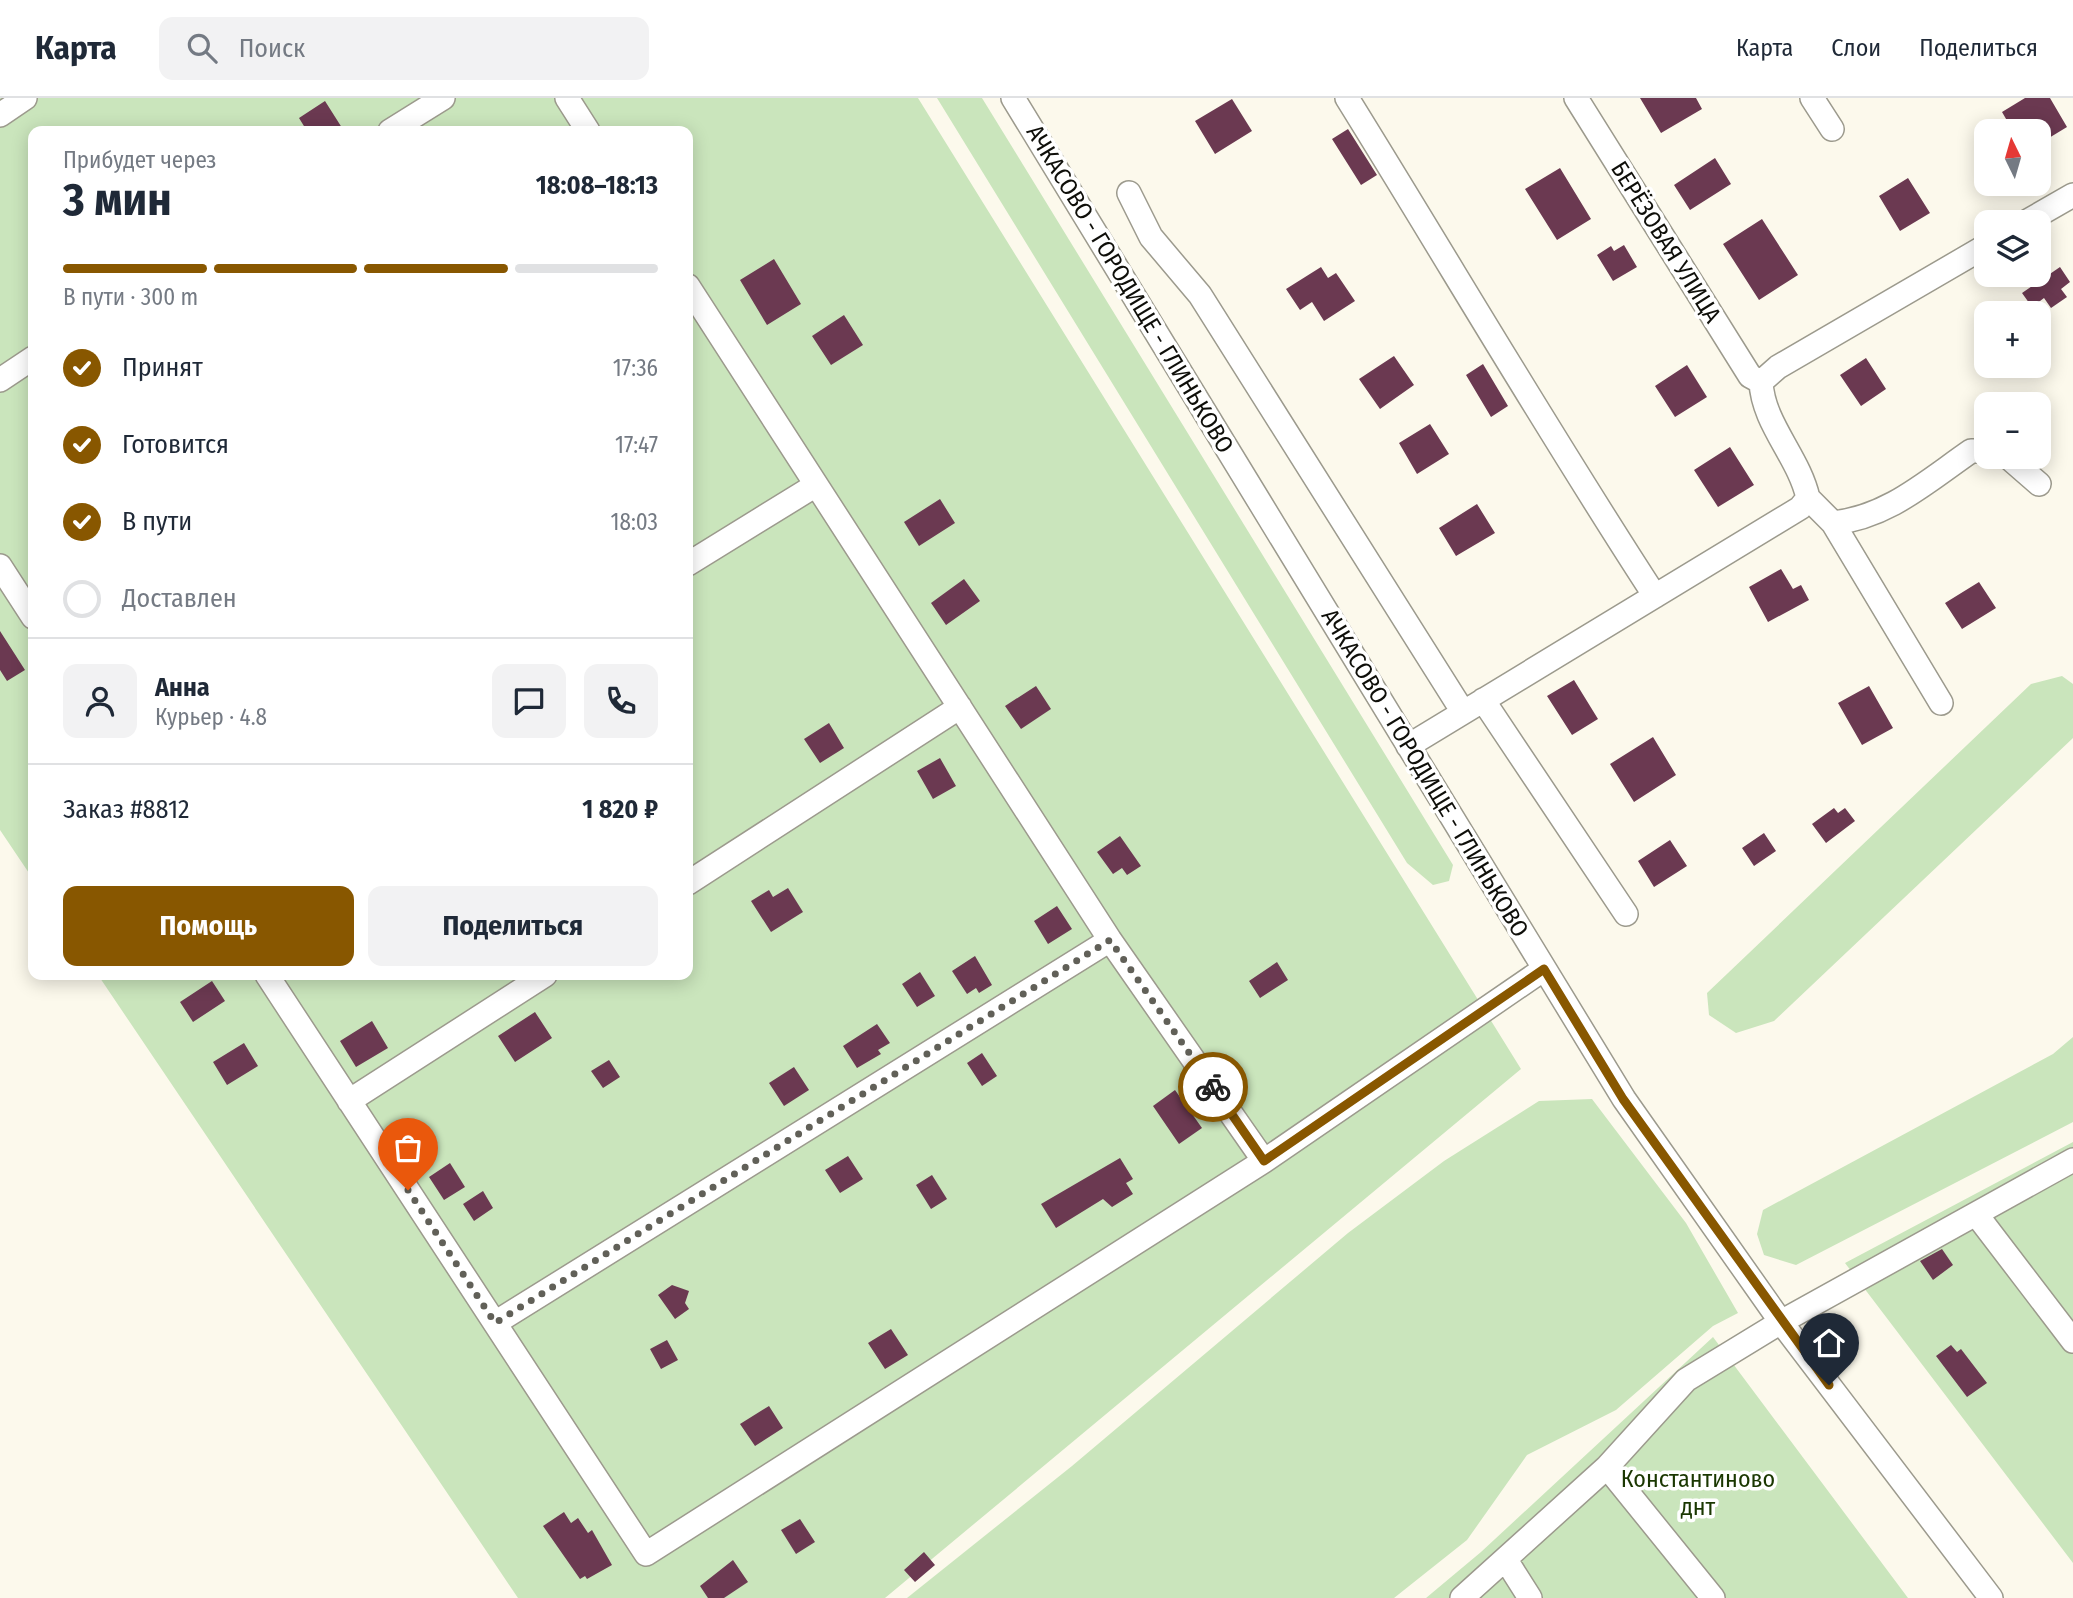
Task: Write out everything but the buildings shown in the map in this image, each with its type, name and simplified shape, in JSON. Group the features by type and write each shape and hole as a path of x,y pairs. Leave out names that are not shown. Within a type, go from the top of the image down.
{"street":[{"path":"0,115 25,98"},
{"path":"398,126 443,98"},
{"path":"567,98 585,126"},
{"name":"АЧКАСОВО - ГОРОДИЩЕ - ГЛИНЬКОВО","path":"1013,98 1623,1099 1781,1322 1991,1598"},
{"path":"1347,98 1431,233 1535,410 1655,596"},
{"name":"БЕРЁЗОВАЯ УЛИЦА","path":"1576,98 1750,376 1761,382"},
{"path":"1812,98 1832,129"},
{"path":"1129,193 1151,237 1200,295 1473,706 1626,914"},
{"path":"2047,210 2073,195"},
{"path":"1941,703 1833,523 1808,498 1803,475 1762,400 1761,382 1778,367 1974,253"},
{"path":"693,294 1110,940 1264,1161"},
{"path":"0,380 28,361"},
{"path":"1833,523 1858,520 1882,512 1974,451"},
{"path":"2022,469 2039,484"},
{"path":"693,561 816,485"},
{"path":"1408,746 1800,508 1808,498"},
{"path":"0,566 28,609"},
{"path":"693,880 960,707"},
{"path":"495,1323 1110,940"},
{"path":"270,980 646,1554 1264,1161 1544,969"},
{"path":"349,1101 537,980"},
{"path":"1462,1598 1607,1467 1686,1380 1781,1322 2073,1160"},
{"path":"1976,1214 2073,1341"},
{"path":"1607,1467 1713,1598"},
{"path":"1506,1560 1531,1598"}],"green space":[{"path":"0,98 918,98 1521,1069 885,1598 518,1598 101,980 693,980 693,126 28,126 28,872 0,830"},
{"path":"937,98 982,98 1453,865 1449,881 1433,885 1407,863"},
{"path":"2062,676 2073,684 2073,738 1774,1021 1736,1033 1709,1015 1707,993 2031,684"},
{"path":"2073,1037 2073,1122 1796,1265 1764,1255 1757,1234 1763,1210 2053,1054"},
{"path":"1592,1099 1686,1223 1738,1313 1713,1326 1616,1410 1527,1455 1467,1540 1394,1598 907,1598 1072,1466 1348,1233 1444,1161 1539,1101"},
{"path":"2073,1142 2073,1563 1845,1263"},
{"name":"Константиново днт","path":"1713,1337 1908,1598 1426,1598 1481,1552"}],"way so far":[{"path":"408,1190 495,1323 1110,940 1213,1087"}],"route":[{"path":"1213,1087 1264,1161 1544,969 1623,1099 1781,1322 1829,1385"}]}
